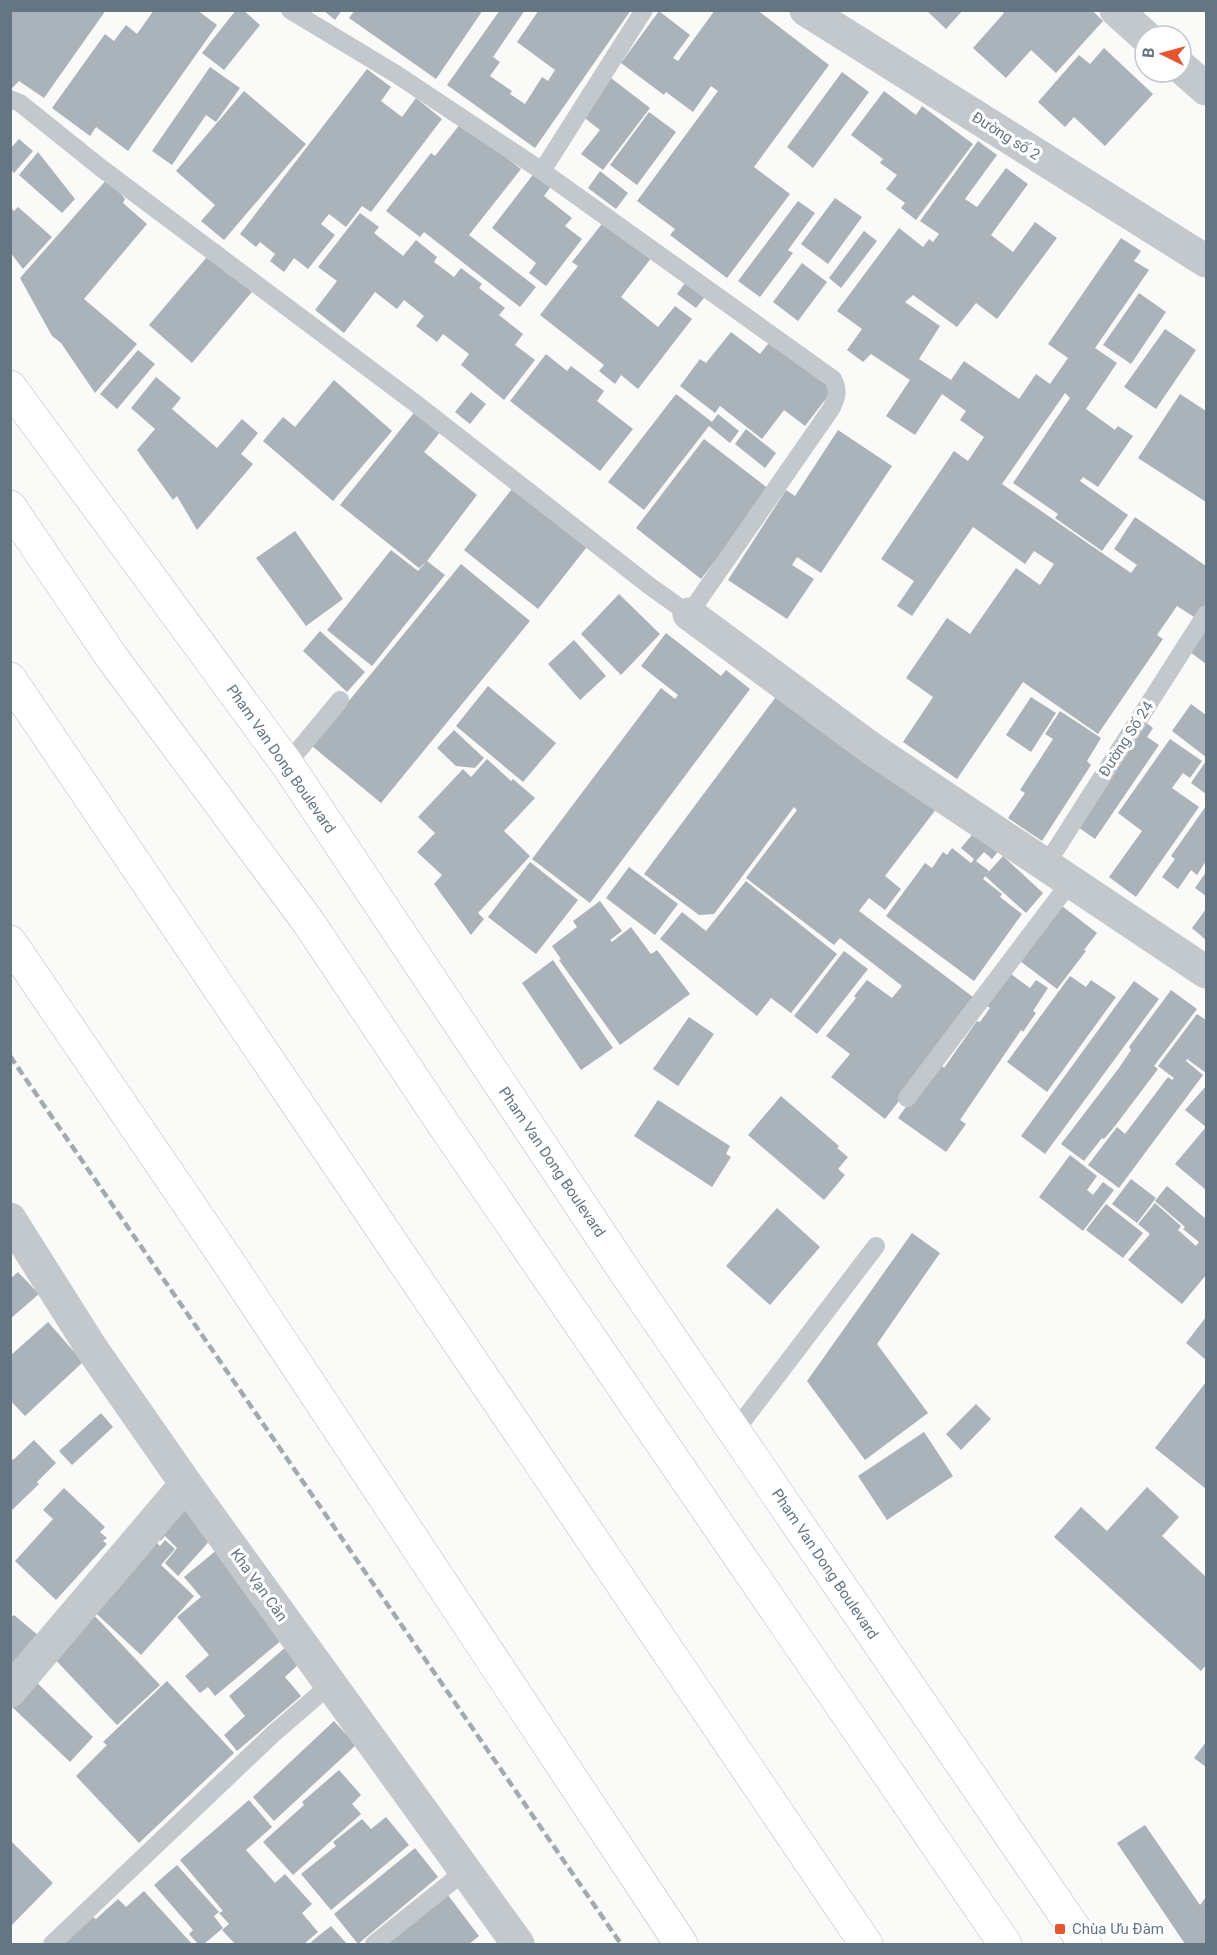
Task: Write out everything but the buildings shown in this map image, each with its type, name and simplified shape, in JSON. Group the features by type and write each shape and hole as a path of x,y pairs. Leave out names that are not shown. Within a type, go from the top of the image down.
{"main road":[{"name":"Pham Van Dong Boulevard","path":"10,387 286,764 624,1270 1085,1944"},
{"path":"10,507 113,659 309,923 435,1112 1005,1944"},
{"path":"10,679 866,1944"},
{"path":"10,942 229,1263 681,1944"}],"street":[{"name":"Đường số 2","path":"806,10 1206,261"},
{"path":"1116,10 1133,25"},
{"path":"1193,78 1206,89"},
{"path":"689,614 872,749 1206,972"},
{"name":"Kha Vạn Cân","path":"10,1219 92,1349 186,1484 518,1944"},
{"path":"10,1691 186,1484"}],"lane":[{"path":"10,99 20,103 101,168 415,403 689,614 831,409 837,397 837,387 833,379 542,171 396,75 290,10"},
{"path":"542,171 644,10"},
{"name":"Đường Số 24","path":"907,1098 1059,873 1206,614"},
{"path":"286,764 340,700"},
{"path":"735,1431 876,1246"},
{"path":"52,1944 273,1734 331,1684"},
{"path":"374,1944 465,1871"}],"railway":[{"path":"10,1056 621,1944"}],"place":[{"name":"Chùa Ưu Đàm","path":"1060,1929"}]}
